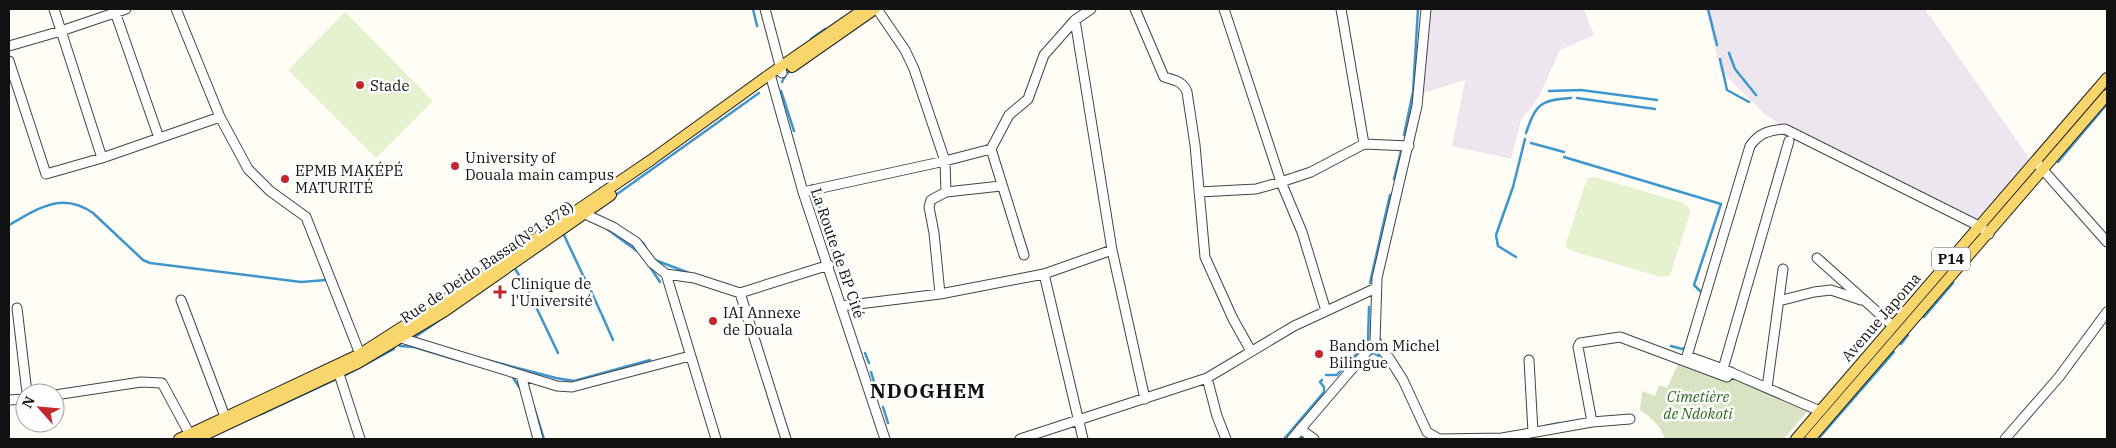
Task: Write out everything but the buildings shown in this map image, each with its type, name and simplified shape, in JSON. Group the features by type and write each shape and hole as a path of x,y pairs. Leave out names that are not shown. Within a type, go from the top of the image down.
{"main road":[{"path":"781,70 864,9"},
{"path":"227,421 360,354 474,281 770,77 876,9"},
{"name":"Rue de Deido Bassa(N°1.878)","path":"179,439 193,436 339,374 401,338 453,306 585,214 770,77"},
{"name":"Avenue Japoma","path":"1796,439 2107,78"},
{"name":"Avenue Japoma","path":"1810,439 2107,95"}],"street":[{"path":"54,9 102,158"},
{"path":"9,46 61,31 115,10 126,9"},
{"path":"176,9 220,117 248,169 270,191 306,217 360,354"},
{"path":"765,9 781,70"},
{"path":"876,9 912,64 945,162 946,192"},
{"path":"1024,256 991,149 1006,118 1028,99 1042,59 1075,20 1091,9"},
{"path":"1135,9 1164,77 1177,80 1183,84 1187,92 1207,262 1232,319 1251,351"},
{"path":"1224,9 1281,182 1302,232 1326,311"},
{"path":"1341,9 1364,144"},
{"path":"1292,439 1375,342 1376,288 1380,264 1409,146 1419,91 1426,9"},
{"path":"115,10 159,138"},
{"path":"1075,20 1112,250 1144,399"},
{"path":"9,61 46,174 102,158 220,117"},
{"name":"La Route de BP Cité","path":"770,77 803,192 829,265 885,439"},
{"path":"1820,411 1727,370 1687,356 1750,146 1756,138 1764,132 1785,129 1979,226 1988,234"},
{"path":"1592,422 1578,347 1580,343 1620,337 1727,377 1727,370 1789,141"},
{"path":"1200,192 1256,189 1281,182 1311,172 1364,144 1409,146"},
{"path":"803,192 945,162 991,149"},
{"path":"2036,162 2107,242"},
{"path":"940,294 934,233 929,207 931,200 946,192 1001,186"},
{"path":"585,214 613,227 636,242 652,263 666,274 694,278 740,292 829,265"},
{"path":"842,306 940,294 1044,274 1112,250"},
{"path":"1817,258 1893,326"},
{"path":"1767,388 1783,269"},
{"path":"666,274 716,439"},
{"path":"1044,274 1083,439"},
{"path":"1020,439 1207,378 1294,326 1376,288"},
{"path":"1779,301 1814,292 1831,290 1866,301"},
{"path":"740,292 786,439"},
{"path":"181,300 227,421"},
{"path":"17,308 26,383"},
{"path":"2005,439 2059,377 2107,312"},
{"path":"401,338 557,386 572,387 690,356"},
{"path":"1375,342 1396,367 1427,432 1432,436 1439,438 1502,439 1592,422 1630,419"},
{"path":"1529,360 1533,432"},
{"path":"339,374 360,439"},
{"path":"521,375 538,439"},
{"path":"1207,378 1217,417 1226,439"},
{"path":"65,393 141,382 162,383 193,436"},
{"path":"1300,429 1314,439"}],"shaded area":[{"path":"1426,9 1584,9 1594,35 1560,50 1539,97 1521,120 1511,159 1452,146 1465,80 1424,93"},
{"path":"1706,9 1925,9 2030,159 1976,225 1788,130 1766,115 1720,70"}],"green space":[{"name":"Stade","path":"345,12 433,101 376,158 288,70"},
{"path":"1595,177 1684,203 1691,210 1670,276 1661,277 1572,251 1565,246 1587,178"},
{"name":"Cimetière de Ndokoti","path":"1680,360 1729,373 1810,408 1784,439 1665,439 1655,422 1640,410 1642,391 1655,396 1659,385 1667,388"}],"waterway":[{"path":"753,9 757,26"},
{"path":"1404,135 1413,92 1418,9"},
{"path":"1708,9 1717,45"},
{"path":"811,39 825,29"},
{"path":"1729,53 1735,69 1756,95"},
{"path":"1720,59 1727,90 1749,102"},
{"path":"782,82 786,74 792,70"},
{"path":"1549,91 1581,90 1657,100"},
{"path":"781,91 794,131"},
{"path":"613,197 759,93"},
{"path":"1526,133 1536,110 1541,105 1552,100 1571,98"},
{"path":"1577,98 1655,109"},
{"path":"2058,162 2107,104"},
{"path":"1778,133 1789,135"},
{"path":"1516,257 1498,246 1496,235 1513,187 1525,139"},
{"path":"1531,143 1564,152"},
{"path":"1394,179 1401,151"},
{"path":"1564,157 1721,204 1694,285 1703,294"},
{"path":"812,185 822,216"},
{"path":"1370,283 1390,195"},
{"path":"9,225 40,208 60,203 70,203 93,213 143,260 150,263 301,282 326,280"},
{"path":"607,229 637,251"},
{"path":"563,233 589,288"},
{"path":"827,234 843,282"},
{"path":"638,239 644,244 648,252"},
{"path":"655,260 689,273"},
{"path":"514,267 528,290 558,353"},
{"path":"650,267 660,282"},
{"path":"1924,317 1953,283"},
{"path":"590,289 601,313"},
{"path":"1326,375 1337,375 1368,341 1369,307"},
{"path":"602,315 613,340"},
{"path":"419,340 415,337 444,317"},
{"path":"1901,344 1908,335"},
{"path":"1379,337 1385,348"},
{"path":"400,346 414,347 464,362"},
{"path":"1671,346 1682,349 1687,347"},
{"path":"342,377 394,349"},
{"path":"1820,437 1894,352"},
{"path":"865,353 869,363"},
{"path":"1368,356 1373,353 1379,356"},
{"path":"487,360 574,381 650,360"},
{"path":"871,372 879,398"},
{"path":"512,376 519,387"},
{"path":"261,414 334,380"},
{"path":"1284,439 1324,392 1324,387 1320,382 1322,380"},
{"path":"534,407 544,439"},
{"path":"883,407 888,423"},
{"path":"1545,426 1560,423"},
{"path":"1296,439 1302,438"}],"place":[{"name":"Stade","path":"360,85"},
{"name":"University of Douala main campus","path":"455,166"},
{"name":"EPMB MAKÉPÉ MATURITÉ","path":"285,179"},
{"name":"Clinique de l'Université","path":"500,292"},
{"name":"IAI Annexe de Douala","path":"713,321"},
{"name":"Bandom Michel Bilingue","path":"1319,354"}],"district":[{"name":"NDOGHEM","path":"928,390"}]}
